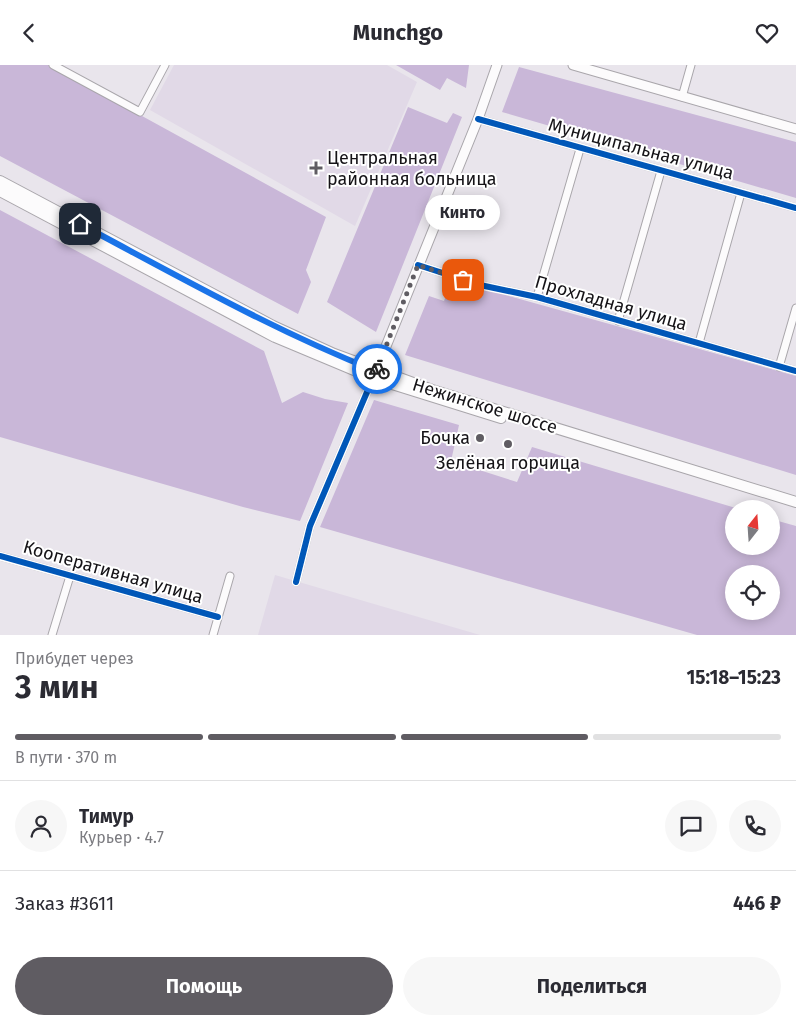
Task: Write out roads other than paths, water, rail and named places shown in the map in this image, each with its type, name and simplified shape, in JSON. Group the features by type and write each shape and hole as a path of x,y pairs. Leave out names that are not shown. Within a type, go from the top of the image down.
{"main road":[{"path":"374,375 478,119 497,65"},
{"path":"573,65 796,129"},
{"name":"Нежинское шоссе","path":"0,181 273,326 374,375 796,502"},
{"name":"Нежинское шоссе","path":"0,191 275,337 374,375 796,508"}],"street":[{"path":"57,66 140,111 165,65"},
{"path":"682,97 691,65"},
{"name":"Муниципальная улица","path":"478,119 796,208"},
{"path":"537,297 580,149"},
{"path":"618,321 662,171"},
{"path":"699,343 741,193"},
{"name":"Прохладная улица","path":"418,265 497,289 537,297 796,371"},
{"path":"779,367 796,308"},
{"path":"296,582 310,526 374,375"},
{"name":"Кооперативная улица","path":"0,556 218,617"},
{"path":"52,635 70,576"},
{"path":"213,635 230,577"}],"place":[{"name":"Центральная районная больница","path":"316,168"},
{"name":"Кинто","path":"463,280"},
{"name":"Бочка","path":"480,438"},
{"name":"Зелёная горчица","path":"508,444"}]}
